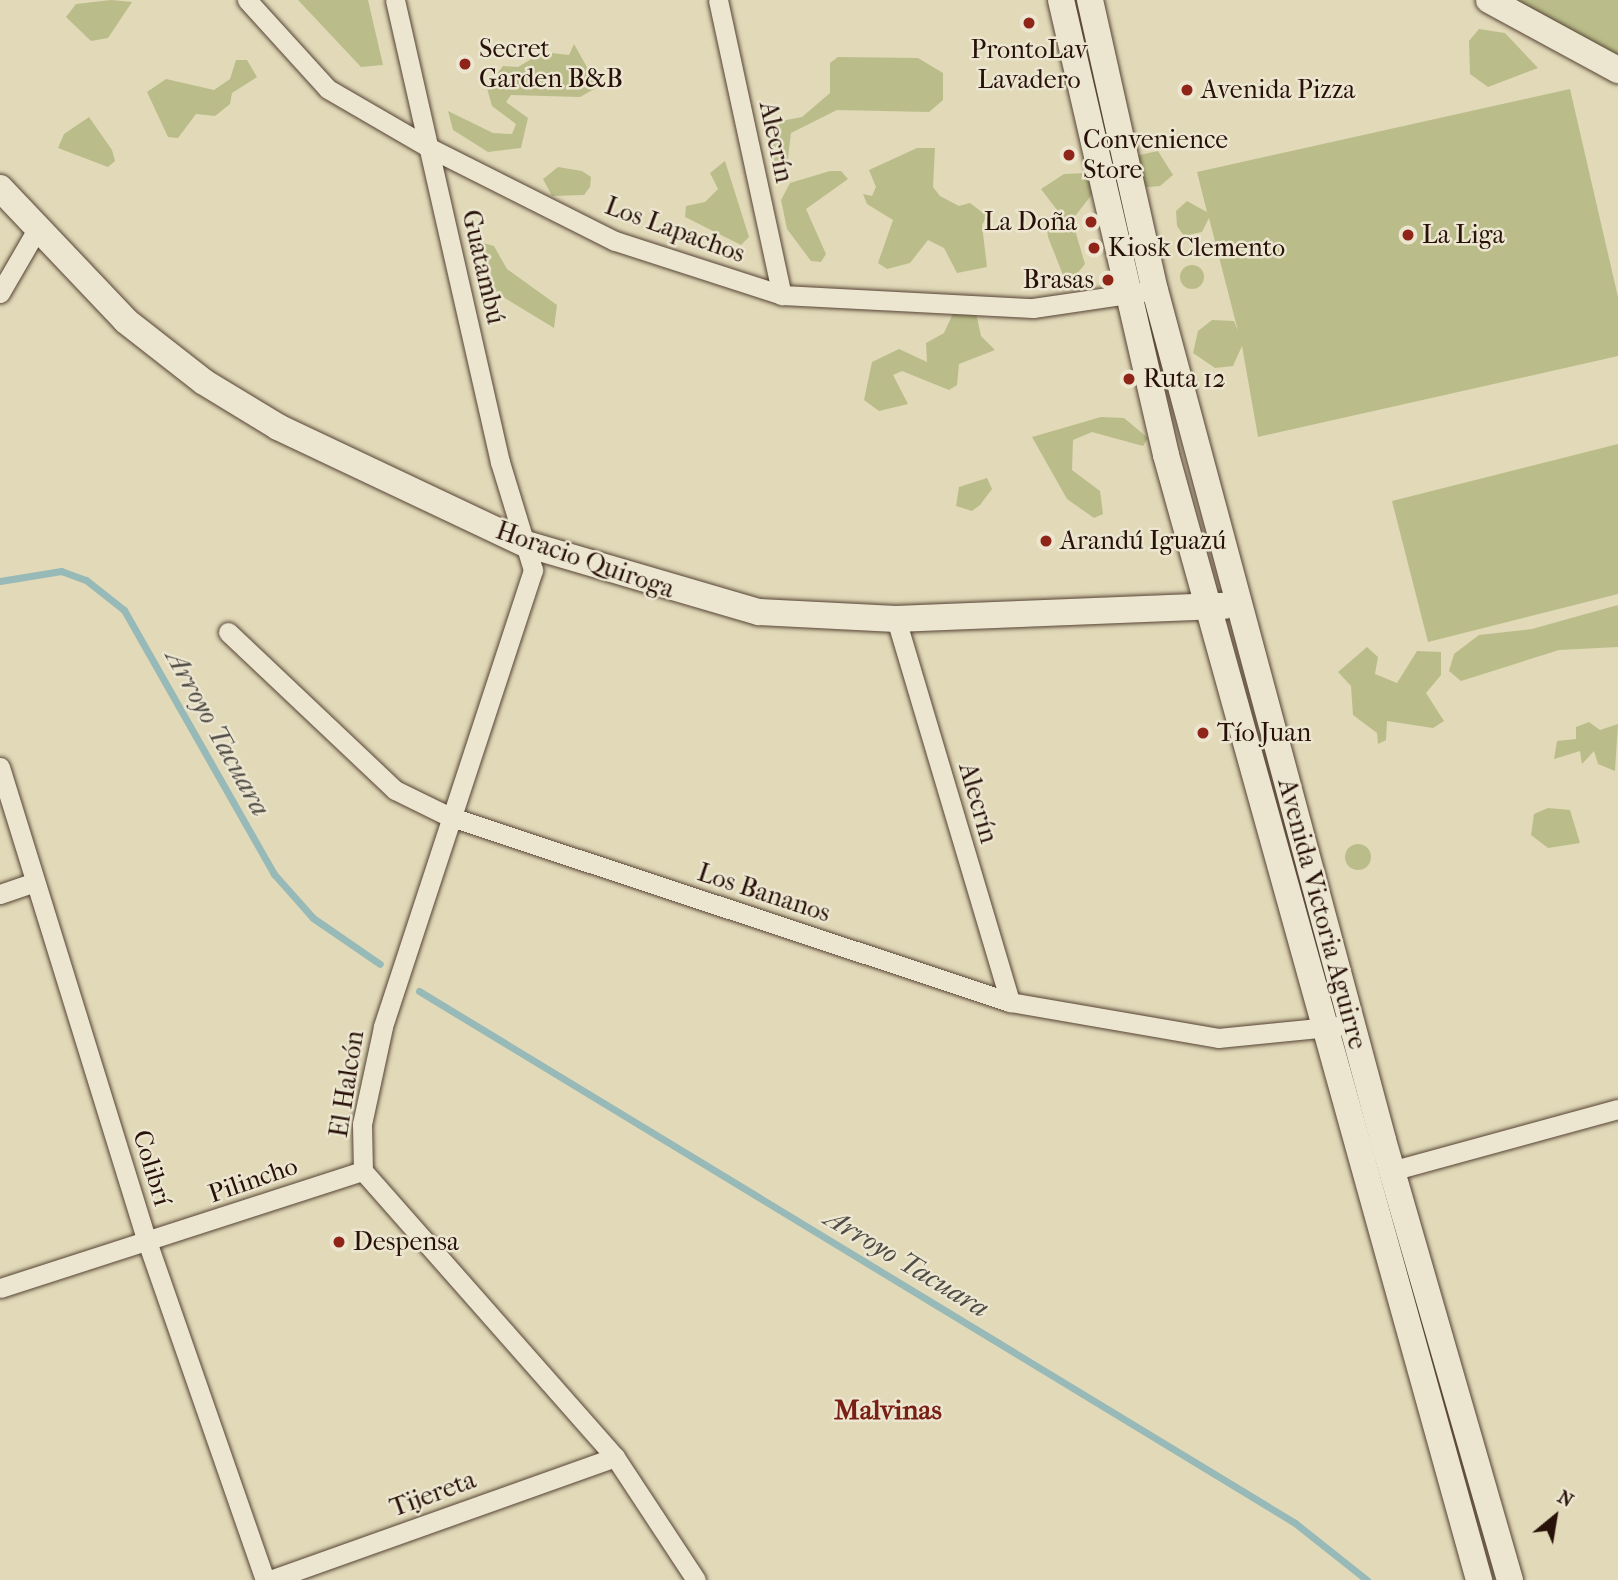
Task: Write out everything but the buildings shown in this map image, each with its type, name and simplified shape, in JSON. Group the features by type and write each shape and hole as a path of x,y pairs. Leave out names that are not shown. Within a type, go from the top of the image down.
{"main road":[{"name":"Avenida Victoria Aguirre","path":"1061,0 1129,297 1209,610 1340,1025 1391,1171 1510,1580"},
{"name":"Avenida Victoria Aguirre","path":"1090,0 1155,290 1239,604 1340,1025 1479,1580"},
{"path":"1489,0 1618,70"},
{"name":"Horacio Quiroga","path":"0,188 36,231 126,321 204,382 278,427 526,544 759,612 896,619 1209,610 1239,604"}],"street":[{"name":"Los Lapachos","path":"247,0 328,89 428,146 615,241 782,295 1033,308 1129,297 1155,290"},
{"name":"Guatambú","path":"394,0 500,462 526,544"},
{"name":"Alecrín","path":"718,0 782,295"},
{"path":"0,293 36,231"},
{"name":"El Halcón","path":"526,544 529,590 448,816 383,1027 362,1124 363,1171 615,1457 696,1580"},
{"name":"Alecrín","path":"896,619 1010,1002"},
{"name":"Los Bananos","path":"228,632 395,790 448,816 1010,1002 1205,1037 1340,1025"},
{"name":"Colibrí","path":"0,767 148,1244 268,1580"},
{"path":"0,894 35,882"},
{"path":"1391,1171 1618,1109"},
{"name":"Pilincho","path":"0,1288 148,1244 363,1171"},
{"name":"Tijereta","path":"268,1580 615,1457"}],"green space":[{"path":"111,0 132,2 108,38 91,41 66,17 76,4"},
{"path":"298,0 368,0 383,65 361,67"},
{"path":"1489,0 1618,0 1618,70"},
{"path":"1479,29 1505,33 1538,68 1488,87 1470,74 1469,41"},
{"path":"574,44 598,87 580,97 511,95 506,102 528,118 521,148 488,152 453,130 448,111 493,133 512,134 516,124 492,106 487,88 503,66 518,67 543,52 569,55"},
{"path":"838,57 918,58 943,73 943,100 929,112 837,110 791,133 786,173 775,170 771,138 781,121 802,117 830,93 830,63"},
{"path":"236,60 247,60 257,77 232,93 230,104 215,116 196,114 178,138 168,137 147,92 166,79 214,90 230,79"},
{"name":"La Liga","path":"1570,89 1618,297 1618,356 1258,437 1242,346 1233,366 1215,368 1193,353 1198,331 1212,320 1234,321 1238,331 1209,218 1202,232 1184,236 1177,226 1176,211 1187,201 1207,212 1197,172"},
{"path":"89,117 112,150 115,161 108,167 58,148 64,134"},
{"path":"917,148 935,148 933,187 940,196 959,206 970,203 987,216 982,225 987,267 957,273 944,248 928,240 910,263 887,269 878,263 893,220 867,204 863,194 872,196 876,187 869,170"},
{"path":"1158,151 1173,175 1160,186 1137,188 1126,158"},
{"path":"725,161 749,237 741,245 685,217 686,206 705,202 718,189 710,173"},
{"path":"558,167 582,171 591,177 590,187 584,195 552,196 543,179"},
{"path":"830,171 841,171 848,179 806,209 826,254 821,262 811,261 787,229 781,200 790,183"},
{"path":"1086,173 1096,177 1097,188 1072,220 1085,264 1072,280 1063,275 1048,237 1047,226 1060,214 1041,189 1064,174"},
{"path":"476,241 494,246 507,269 557,305 554,328 495,292 489,265 474,250"},
{"path":"1192,265 1201,268 1204,277 1201,286 1192,289 1183,286 1180,277 1183,268"},
{"path":"956,307 975,308 981,336 995,350 959,364 957,385 949,390 902,371 893,375 908,404 879,411 864,400 872,362 899,349 927,362 926,343 944,333"},
{"path":"1101,417 1124,418 1148,438 1143,446 1092,432 1073,440 1072,470 1100,491 1103,514 1094,518 1067,499 1032,437"},
{"path":"1618,444 1618,594 1428,642 1392,501"},
{"path":"987,478 992,489 980,505 972,511 956,506 959,487"},
{"path":"1618,605 1618,647 1559,650 1461,681 1449,671 1454,654 1479,635 1532,629"},
{"path":"1367,647 1378,657 1375,674 1397,683 1417,651 1441,652 1441,675 1426,693 1444,721 1433,728 1387,721 1386,740 1378,744 1377,733 1353,715 1351,686 1338,672"},
{"path":"1589,722 1600,730 1618,724 1615,771 1598,764 1594,751 1582,764 1580,751 1554,759 1557,741 1576,739 1576,727"},
{"path":"1548,808 1570,810 1580,843 1548,848 1531,835 1534,814"},
{"path":"1358,844 1367,848 1371,857 1367,866 1358,870 1349,866 1345,857 1349,848"}],"waterway":[{"name":"Arroyo Tacuara","path":"0,581 61,571 86,580 124,610 274,874 313,918 380,964"},
{"name":"Arroyo Tacuara","path":"419,991 1295,1523 1367,1580"}],"place":[{"name":"ProntoLav Lavadero","path":"1029,23"},
{"name":"Secret Garden B&B","path":"465,64"},
{"name":"Avenida Pizza","path":"1187,90"},
{"name":"Convenience Store","path":"1069,155"},
{"name":"La Doña","path":"1091,222"},
{"name":"La Liga","path":"1408,235"},
{"name":"Kiosk Clemento","path":"1094,248"},
{"name":"Brasas","path":"1108,280"},
{"name":"Ruta 12","path":"1129,379"},
{"name":"Arandú Iguazú","path":"1046,541"},
{"name":"Tío Juan","path":"1203,733"},
{"name":"Despensa","path":"339,1242"}],"district":[{"name":"Malvinas","path":"888,1410"}]}
